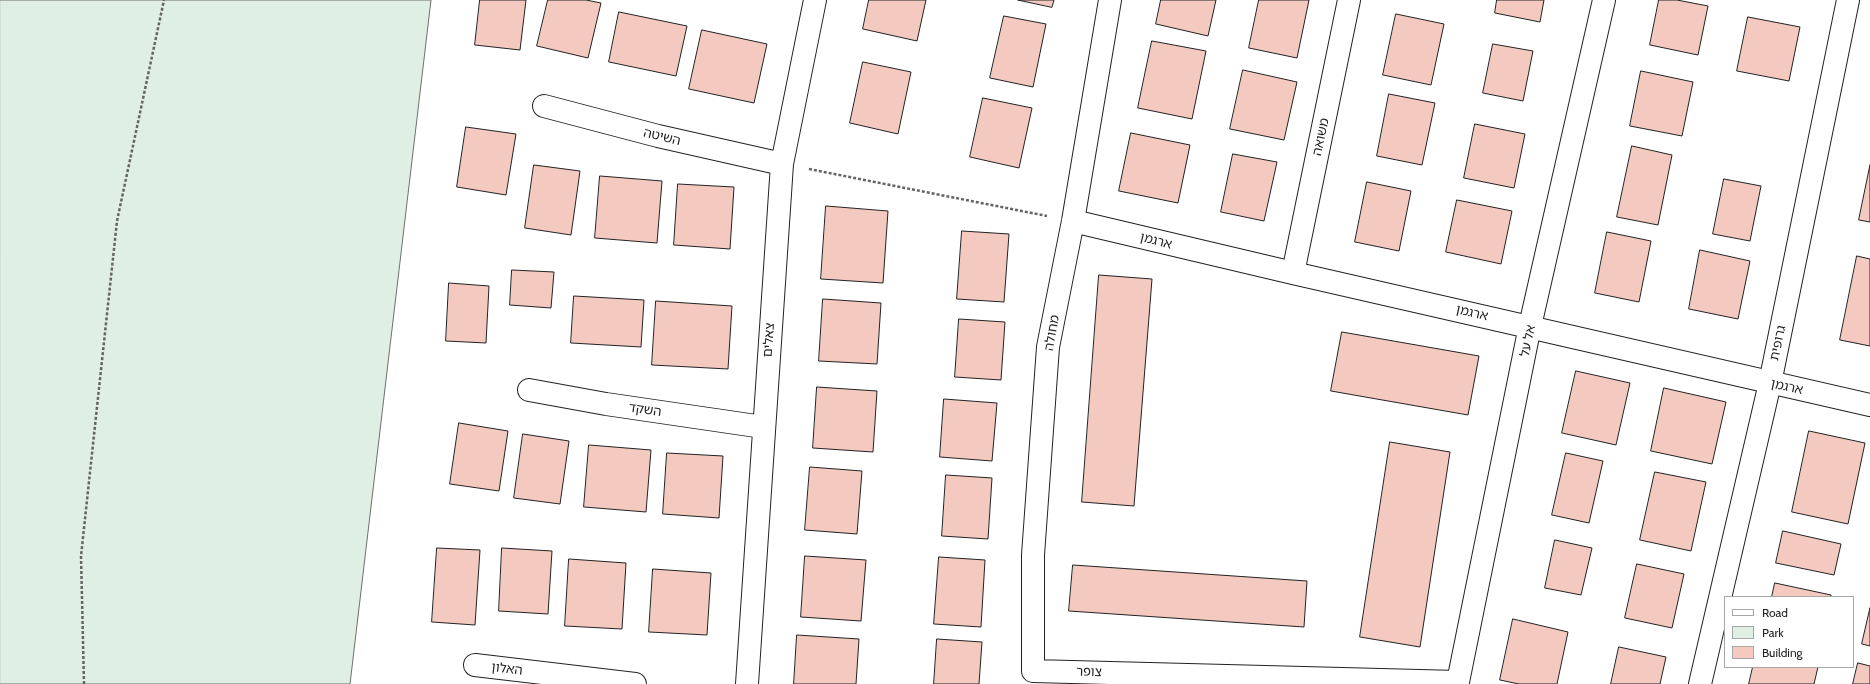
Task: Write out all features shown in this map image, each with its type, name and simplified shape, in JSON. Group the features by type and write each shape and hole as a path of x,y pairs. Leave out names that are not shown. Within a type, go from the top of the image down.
{"street":[{"name":"צאלים","path":"747,684 763,427 782,164 815,0"},
{"name":"מחולה","path":"1033,671 1033,555 1048,347 1073,221 1110,0"},
{"name":"משואה","path":"1293,274 1349,0"},
{"name":"אל על","path":"1458,682 1530,326 1604,0"},
{"name":"גרופית","path":"1700,684 1770,383 1848,0"},
{"name":"השיטה","path":"544,106 658,136 782,164"},
{"name":"ארגמן","path":"1073,221 1293,274 1530,326 1770,383 1870,405"},
{"name":"השקד","path":"529,390 606,404 763,427"},
{"name":"האלון","path":"475,665 635,684"},
{"name":"צופר","path":"1033,671 1458,682"}],"path":[{"path":"84,684 81,556 117,221 164,0"},
{"path":"782,164 1073,221"}],"green space":[{"path":"0,0 431,0 350,684 0,684"}],"building":[{"path":"480,0 526,0 520,50 475,45"},
{"path":"548,0 586,0 601,3 588,58 537,46"},
{"path":"869,0 926,0 917,41 863,29"},
{"path":"1018,0 1054,0 1052,7"},
{"path":"1161,0 1216,0 1208,36 1156,24"},
{"path":"1259,0 1309,0 1297,58 1249,48"},
{"path":"1497,0 1544,0 1540,22 1495,13"},
{"path":"1659,0 1677,0 1708,6 1698,55 1650,45"},
{"path":"619,12 687,26 676,76 609,62"},
{"path":"1396,14 1444,24 1431,85 1383,75"},
{"path":"1004,16 1046,24 1033,87 990,78"},
{"path":"1748,17 1800,27 1789,81 1737,71"},
{"path":"702,30 767,44 754,103 689,89"},
{"path":"1152,41 1206,51 1192,119 1138,108"},
{"path":"1493,44 1533,51 1523,101 1483,93"},
{"path":"863,62 911,72 898,134 850,123"},
{"path":"1243,70 1297,82 1284,140 1230,129"},
{"path":"1641,71 1693,82 1682,136 1630,126"},
{"path":"1389,94 1435,103 1422,165 1377,156"},
{"path":"983,98 1032,108 1019,168 970,157"},
{"path":"1475,124 1525,134 1514,188 1464,178"},
{"path":"466,127 516,134 506,195 457,187"},
{"path":"1131,133 1190,145 1178,203 1119,191"},
{"path":"1632,146 1672,155 1658,225 1617,217"},
{"path":"1233,154 1277,162 1264,221 1221,212"},
{"path":"534,165 580,171 571,235 525,228"},
{"path":"1870,165 1870,222 1859,220"},
{"path":"600,176 662,181 657,243 595,238"},
{"path":"1724,179 1761,186 1750,241 1713,234"},
{"path":"1367,182 1411,191 1399,251 1355,242"},
{"path":"678,184 734,187 730,249 674,245"},
{"path":"1457,200 1512,211 1501,264 1446,252"},
{"path":"826,206 888,211 883,283 821,279"},
{"path":"962,231 1009,234 1004,302 957,299"},
{"path":"1607,232 1651,241 1639,302 1595,293"},
{"path":"1700,250 1750,261 1738,319 1689,309"},
{"path":"1857,256 1870,259 1870,346 1840,340"},
{"path":"512,270 554,272 551,308 510,305"},
{"path":"1099,275 1152,279 1134,506 1082,502"},
{"path":"449,283 489,286 486,343 446,341"},
{"path":"574,296 644,300 641,347 571,343"},
{"path":"823,299 881,303 877,364 819,361"},
{"path":"656,301 732,306 728,369 652,365"},
{"path":"959,319 1005,322 1001,380 955,377"},
{"path":"1342,332 1479,356 1468,415 1331,391"},
{"path":"1576,371 1630,383 1616,445 1562,433"},
{"path":"817,387 877,391 873,452 813,448"},
{"path":"1664,388 1726,402 1712,464 1651,451"},
{"path":"944,399 997,403 992,461 940,457"},
{"path":"459,423 508,431 499,491 450,484"},
{"path":"1809,431 1865,443 1848,524 1792,512"},
{"path":"523,434 569,441 560,504 514,498"},
{"path":"1390,442 1450,452 1420,647 1360,637"},
{"path":"589,445 651,450 646,512 584,507"},
{"path":"667,453 723,456 719,518 663,514"},
{"path":"1566,453 1603,461 1589,523 1552,515"},
{"path":"810,467 862,471 857,534 805,530"},
{"path":"1655,472 1706,482 1691,551 1640,540"},
{"path":"946,475 992,478 988,539 942,536"},
{"path":"1783,531 1841,544 1834,575 1776,563"},
{"path":"1555,540 1592,548 1581,595 1545,588"},
{"path":"437,548 480,550 475,625 432,622"},
{"path":"502,548 552,551 548,614 499,611"},
{"path":"805,556 866,560 861,621 801,617"},
{"path":"939,557 985,560 981,627 934,624"},
{"path":"569,559 626,563 622,629 565,626"},
{"path":"1637,564 1684,574 1672,628 1625,618"},
{"path":"1073,565 1307,581 1304,627 1069,611"},
{"path":"653,569 711,573 707,635 649,632"},
{"path":"1775,583 1831,595 1831,596 1772,596"},
{"path":"1870,608 1870,646 1862,644"},
{"path":"1513,619 1568,632 1557,684 1519,684 1500,680"},
{"path":"797,635 859,639 856,684 794,684"},
{"path":"937,639 982,642 979,684 934,684"},
{"path":"1619,647 1666,657 1660,684 1611,684"},
{"path":"1858,663 1870,666 1870,684 1853,684"},
{"path":"1753,668 1818,668 1814,684 1749,684"}]}
